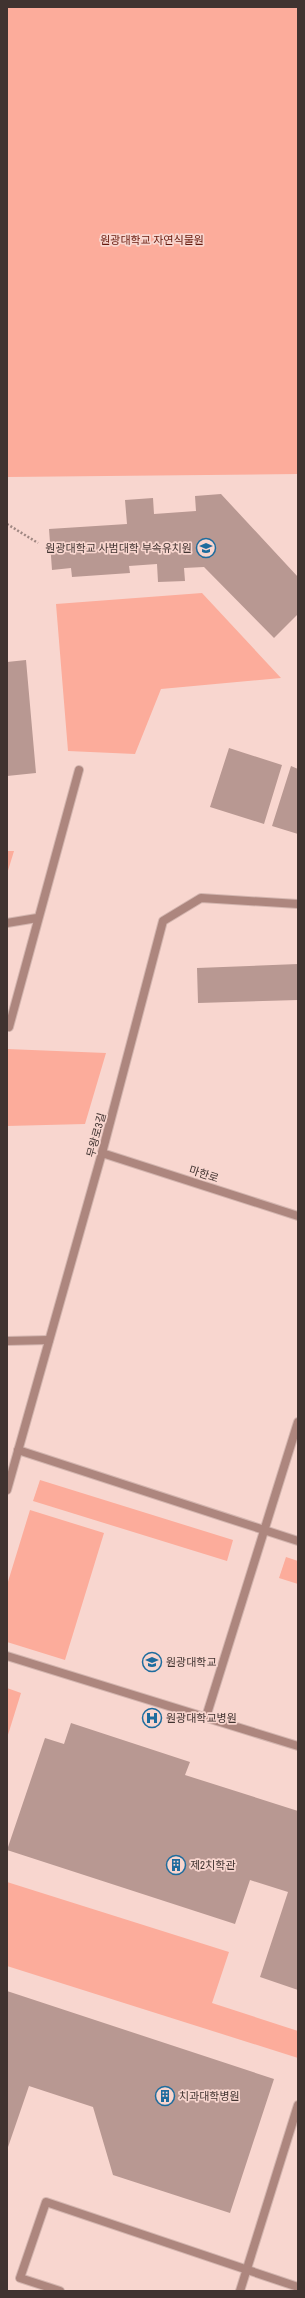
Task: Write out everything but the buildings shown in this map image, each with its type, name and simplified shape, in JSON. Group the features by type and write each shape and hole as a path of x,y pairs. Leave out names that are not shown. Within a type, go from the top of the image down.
{"street":[{"path":"7,1026 9,1027 37,918 79,770"},
{"name":"무왕로3길","path":"7,1490 102,1153 163,920 201,898 298,904"},
{"path":"7,924 37,918"},
{"name":"마한로","path":"102,1153 298,1216"},
{"path":"7,1340 49,1340"},
{"path":"206,1717 298,1422"},
{"path":"18,1450 298,1541"},
{"path":"7,1656 298,1746"},
{"path":"240,2291 298,2105"},
{"path":"60,2291 20,2278 46,2202 298,2287"}],"path":[{"path":"7,524 38,543"}],"green space":[{"name":"원광대학교 자연식물원","path":"7,7 298,7 298,474 7,477"},
{"path":"202,593 281,678 161,689 135,754 68,751 56,604"},
{"path":"7,851 14,851 7,874"},
{"path":"7,1049 106,1053 85,1124 7,1126"},
{"path":"40,1480 233,1540 227,1561 33,1501"},
{"path":"30,1510 104,1533 65,1660 7,1642 7,1585"},
{"path":"286,1557 298,1561 298,1584 279,1578"},
{"path":"7,1688 21,1693 7,1738"},
{"path":"7,1882 229,1952 212,2003 298,2031 298,2058 7,1966"}],"place":[{"name":"원광대학교 사범대학 부속유치원","path":"206,548"},
{"name":"원광대학교","path":"152,1662"},
{"name":"원광대학교병원","path":"152,1718"},
{"name":"제2치학관","path":"176,1865"},
{"name":"치과대학병원","path":"165,2096"}]}
